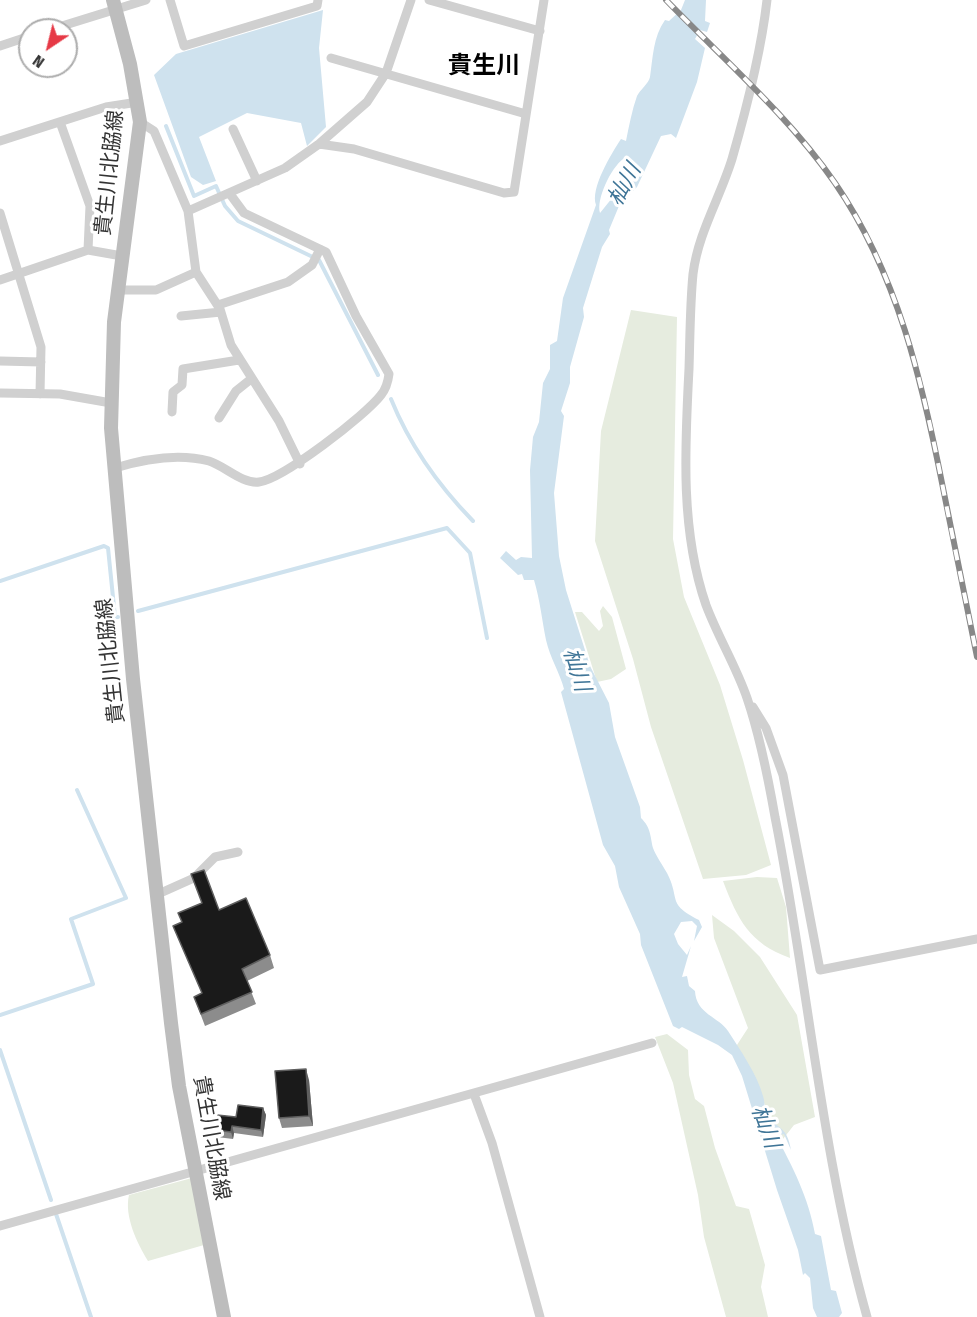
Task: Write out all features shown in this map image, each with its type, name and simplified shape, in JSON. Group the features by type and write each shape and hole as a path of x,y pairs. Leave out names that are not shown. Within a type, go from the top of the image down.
{"main road":[{"name":"貴生川北脇線","path":"114,4 138,102 140,122 118,290 111,403 115,468 156,895 179,1086 224,1317"}],"street":[{"path":"78,18 114,4 146,0"},
{"path":"170,0 184,46 317,6 318,0"},
{"path":"188,211 285,168 319,144 367,102 386,73 411,0"},
{"path":"429,0 540,31"},
{"path":"319,144 354,149 504,193 514,192 544,0"},
{"path":"767,0 762,42 731,160 707,220 694,272 686,436 689,516 695,558 706,604 747,698 767,772 792,900 823,1114 848,1247 867,1317"},
{"path":"0,46 18,40"},
{"path":"331,58 526,114"},
{"path":"0,141 106,107 138,102"},
{"path":"60,122 90,206 88,250"},
{"path":"140,122 154,131 188,211 196,272 220,309 231,345 239,360 279,421 300,464"},
{"path":"233,129 257,181"},
{"path":"115,468 151,458 200,460 211,462 253,482 262,482 300,464 381,395 387,384 389,374 356,316 326,252 244,213 224,196"},
{"path":"0,213 41,347 40,394"},
{"path":"181,316 220,309 288,282 312,265 320,249"},
{"path":"0,280 88,250 122,256"},
{"path":"118,290 156,290 196,272"},
{"path":"172,412 173,392 182,385 183,369 239,360"},
{"path":"0,361 41,362"},
{"path":"219,418 236,392 251,379"},
{"path":"0,393 60,394 111,403"},
{"path":"747,698 766,728 783,775 820,970 977,939"},
{"path":"156,895 194,878 215,857 238,852"},
{"path":"0,1226 652,1043"},
{"path":"474,1094 492,1143 540,1317"}],"shaded area":[{"path":"631,310 677,317 673,539 684,597 720,685 771,865 746,875 703,879 651,727 633,659 595,541 601,431"},
{"path":"603,606 612,617 626,669 611,679 597,682 575,612 582,612 599,631 603,626 600,611"},
{"path":"757,877 777,878 786,907 790,958 764,945 747,928 740,919 723,881"},
{"path":"712,915 734,931 760,957 797,1015 815,1117 794,1125 783,1139 735,1048 748,1028 714,938"},
{"path":"667,1034 688,1050 689,1075 695,1099 704,1106 715,1148 736,1206 749,1209 765,1265 761,1287 768,1317 726,1317 704,1237 698,1195 673,1083 655,1037"},
{"path":"192,1178 204,1245 148,1261 130,1220 129,1195"}],"water":[{"name":"杣川","path":"685,0 706,0 705,21 710,23 707,32 700,30 695,39 705,48 697,82 676,138 671,134 661,136 637,187 619,206 609,230 610,234 602,247 583,308 584,317 570,367 570,383 561,411 564,416 554,493 559,556 566,590 590,666 609,703 615,737 640,807 641,818 648,828 653,848 671,882 678,905 699,920 702,927 694,941 697,926 692,921 681,922 674,934 678,944 687,955 691,946 682,977 687,976 689,986 695,991 699,1005 728,1031 757,1079 767,1114 787,1136 791,1150 784,1134 776,1136 804,1195 815,1234 821,1236 831,1290 836,1291 842,1313 839,1317 817,1317 813,1308 810,1278 805,1273 803,1275 798,1250 742,1076 732,1055 718,1045 682,1027 679,1029 673,1026 641,945 640,934 619,887 615,866 603,845 561,692 564,689 546,640 534,580 524,580 522,574 518,575 500,558 506,551 516,560 521,557 532,558 530,470 533,437 539,422 543,383 550,369 550,345 557,341 563,298 596,205 596,190 599,181 621,139 626,141 637,96 650,77 658,33 665,20 669,21 681,10","holes":["623,159 628,161 628,166 632,170 629,177 600,213 600,200 609,176"]},
{"path":"323,10 319,48 326,127 307,146 301,123 247,113 199,137 216,181 203,185 191,177 154,75 176,54"}],"building":[{"path":"204,870 219,910 246,898 270,955 242,969 252,992 201,1014 194,997 202,993 173,926 182,922 178,913 202,903 191,874"},
{"path":"306,1069 309,1116 279,1118 275,1071"},
{"path":"238,1105 263,1108 261,1130 232,1126 231,1132 215,1130 217,1115 236,1117"}],"waterway":[{"path":"166,126 194,196 216,186 225,206 238,221 319,260 378,375"},
{"path":"391,399 407,433 426,464 473,521"},
{"path":"138,611 447,528 470,553 487,638"},
{"path":"0,581 104,546 108,548 115,617 118,617"},
{"path":"0,1015 93,984 71,919 126,898 77,790"},
{"path":"0,1050 51,1200"},
{"path":"56,1214 91,1317"}],"railway":[{"path":"666,0 776,111 817,158 857,218 876,254 905,330 926,408 977,657"}],"district":[{"name":"貴生川","path":"484,66"}]}
